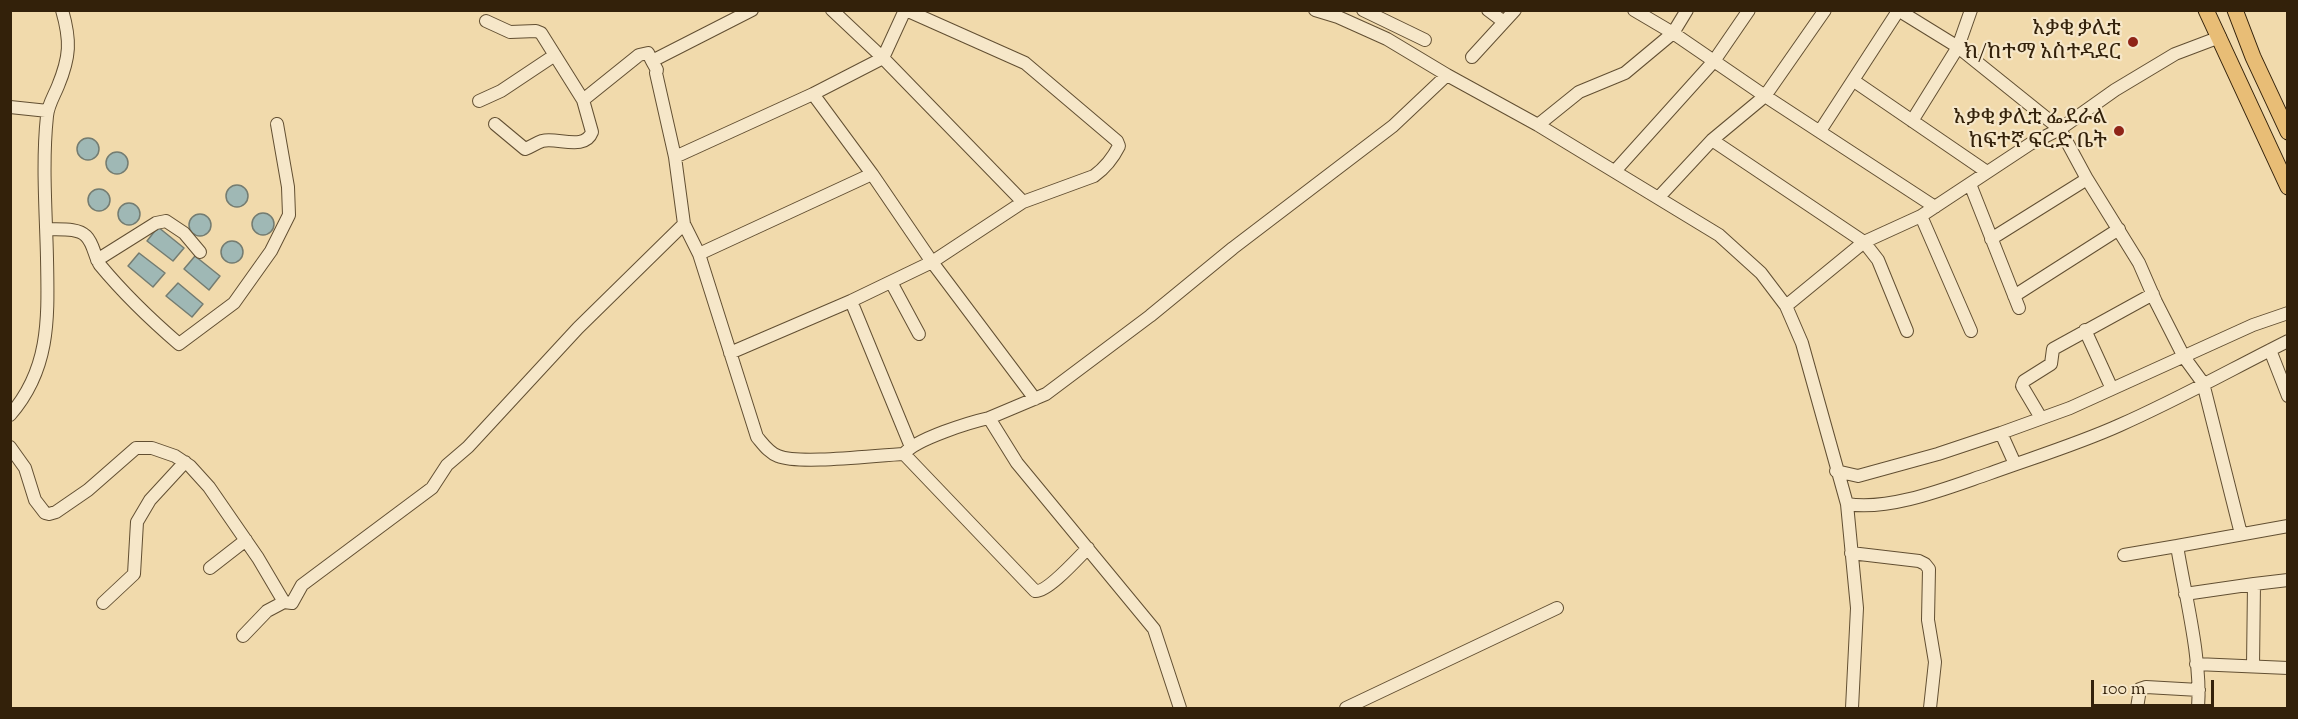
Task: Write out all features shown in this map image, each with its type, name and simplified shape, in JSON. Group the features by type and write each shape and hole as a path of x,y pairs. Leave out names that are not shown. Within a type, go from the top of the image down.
{"main road":[{"path":"2206,10 2288,188"},
{"path":"2235,10 2253,57 2288,132"}],"street":[{"path":"10,415 35,377 47,328 45,181 48,111 69,53 63,10"},
{"path":"652,61 752,10"},
{"path":"832,10 883,58 1023,202"},
{"path":"675,157 813,94 883,58 905,10 1025,63 1117,141 1119,146 1102,170 1094,176 1023,202 932,262 851,301 730,353"},
{"path":"1314,10 1359,25 1387,39 1447,75 1538,124 1719,235 1761,273 1786,306 1802,343 1847,504 1857,608 1852,708"},
{"path":"1363,10 1425,40"},
{"path":"1488,10 1504,22"},
{"path":"1472,57 1515,10"},
{"path":"1634,10 1673,33 1935,207"},
{"path":"1538,124 1580,92 1625,73 1673,33 1686,10"},
{"path":"1615,171 1714,61 1749,10"},
{"path":"1659,197 1712,140 1765,96 1825,10"},
{"path":"1912,121 1958,47 1971,10"},
{"path":"1820,131 1898,11 1958,47 2060,129 2086,179 2139,262 2184,357 2203,383 2241,534"},
{"path":"486,21 510,32 536,31 541,33 583,100 592,132 589,138 583,141 546,140 525,149 495,124"},
{"path":"1786,306 1864,242 1921,216 2030,144 2060,129 2115,90 2175,54 2220,37"},
{"path":"583,100 639,54 648,53 657,70 675,157 684,224 699,254 757,437 771,453 780,457 811,459 908,450 970,422 989,418 1046,394 1150,316 1233,248 1393,126 1447,75"},
{"path":"479,101 501,91 555,55"},
{"path":"1854,81 1987,172"},
{"path":"813,94 872,174 932,262 1035,399"},
{"path":"10,107 48,111"},
{"path":"46,229 67,230 85,235 91,242 97,260 117,286 148,318 179,344 234,303 271,251 290,215 288,187 277,124"},
{"path":"1712,140 1864,242 1878,260 1907,331"},
{"path":"699,254 872,174"},
{"path":"1991,239 2086,179"},
{"path":"1970,184 2019,308"},
{"path":"1921,216 1971,331"},
{"path":"97,260 156,224 166,221 184,233 200,252"},
{"path":"243,636 261,615 284,602 292,603 302,585 432,488 447,465 468,447 578,328 684,224"},
{"path":"2014,296 2119,229"},
{"path":"891,282 919,334"},
{"path":"2041,418 2024,392 2024,381 2051,364 2053,349 2153,294"},
{"path":"851,301 908,450 1035,591 1042,591 1052,583 1088,548"},
{"path":"1836,471 1858,476 1938,454 2001,433 2112,388 2253,325 2288,313"},
{"path":"2085,330 2112,388"},
{"path":"1847,504 1864,507 1894,502 1951,487 2015,464 2120,425 2288,342"},
{"path":"2270,350 2288,396"},
{"path":"989,418 1017,463 1154,629 1180,708"},
{"path":"2001,433 2015,464"},
{"path":"10,447 25,468 34,500 45,513 49,514 56,512 88,490 136,448 153,448 185,462 209,487 246,540 284,602"},
{"path":"103,603 134,574 135,527 143,509 185,462"},
{"path":"2124,555 2288,526"},
{"path":"210,568 246,540"},
{"path":"2177,546 2196,664 2199,690 2198,708"},
{"path":"1851,552 1919,561 1929,568 1928,620 1935,662 1930,708"},
{"path":"2184,594 2288,580"},
{"path":"2253,666 2254,584"},
{"path":"1346,708 1557,608"},
{"path":"2196,664 2288,668"},
{"path":"2137,708 2140,689 2146,687 2199,690"}],"water":[{"path":"88,138 96,141 99,149 96,157 88,160 80,157 77,149 80,141"},
{"path":"117,152 125,155 128,163 125,171 117,174 109,171 106,163 109,155"},
{"path":"237,185 245,188 248,196 245,204 237,207 229,204 226,196 229,188"},
{"path":"99,189 107,192 110,200 107,208 99,211 91,208 88,200 91,192"},
{"path":"129,203 137,206 140,214 137,222 129,225 121,222 118,214 121,206"},
{"path":"263,213 271,216 274,224 271,232 263,235 255,232 252,224 255,216"},
{"path":"200,214 208,217 211,225 208,233 200,236 192,233 189,225 192,217"},
{"path":"158,227 184,248 173,261 147,241"},
{"path":"232,241 240,244 243,252 240,260 232,263 224,260 221,252 224,244"},
{"path":"139,253 165,273 153,287 128,266"},
{"path":"195,256 220,276 209,290 184,269"},
{"path":"178,283 203,304 192,317 166,296"}],"place":[{"name":"አቃቂ ቃሊቲ ክ/ከተማ አስተዳደር","path":"2133,42"},
{"name":"አቃቂ ቃሊቲ ፌደራል ከፍተኛ ፍርድ ቤት","path":"2119,131"}]}
